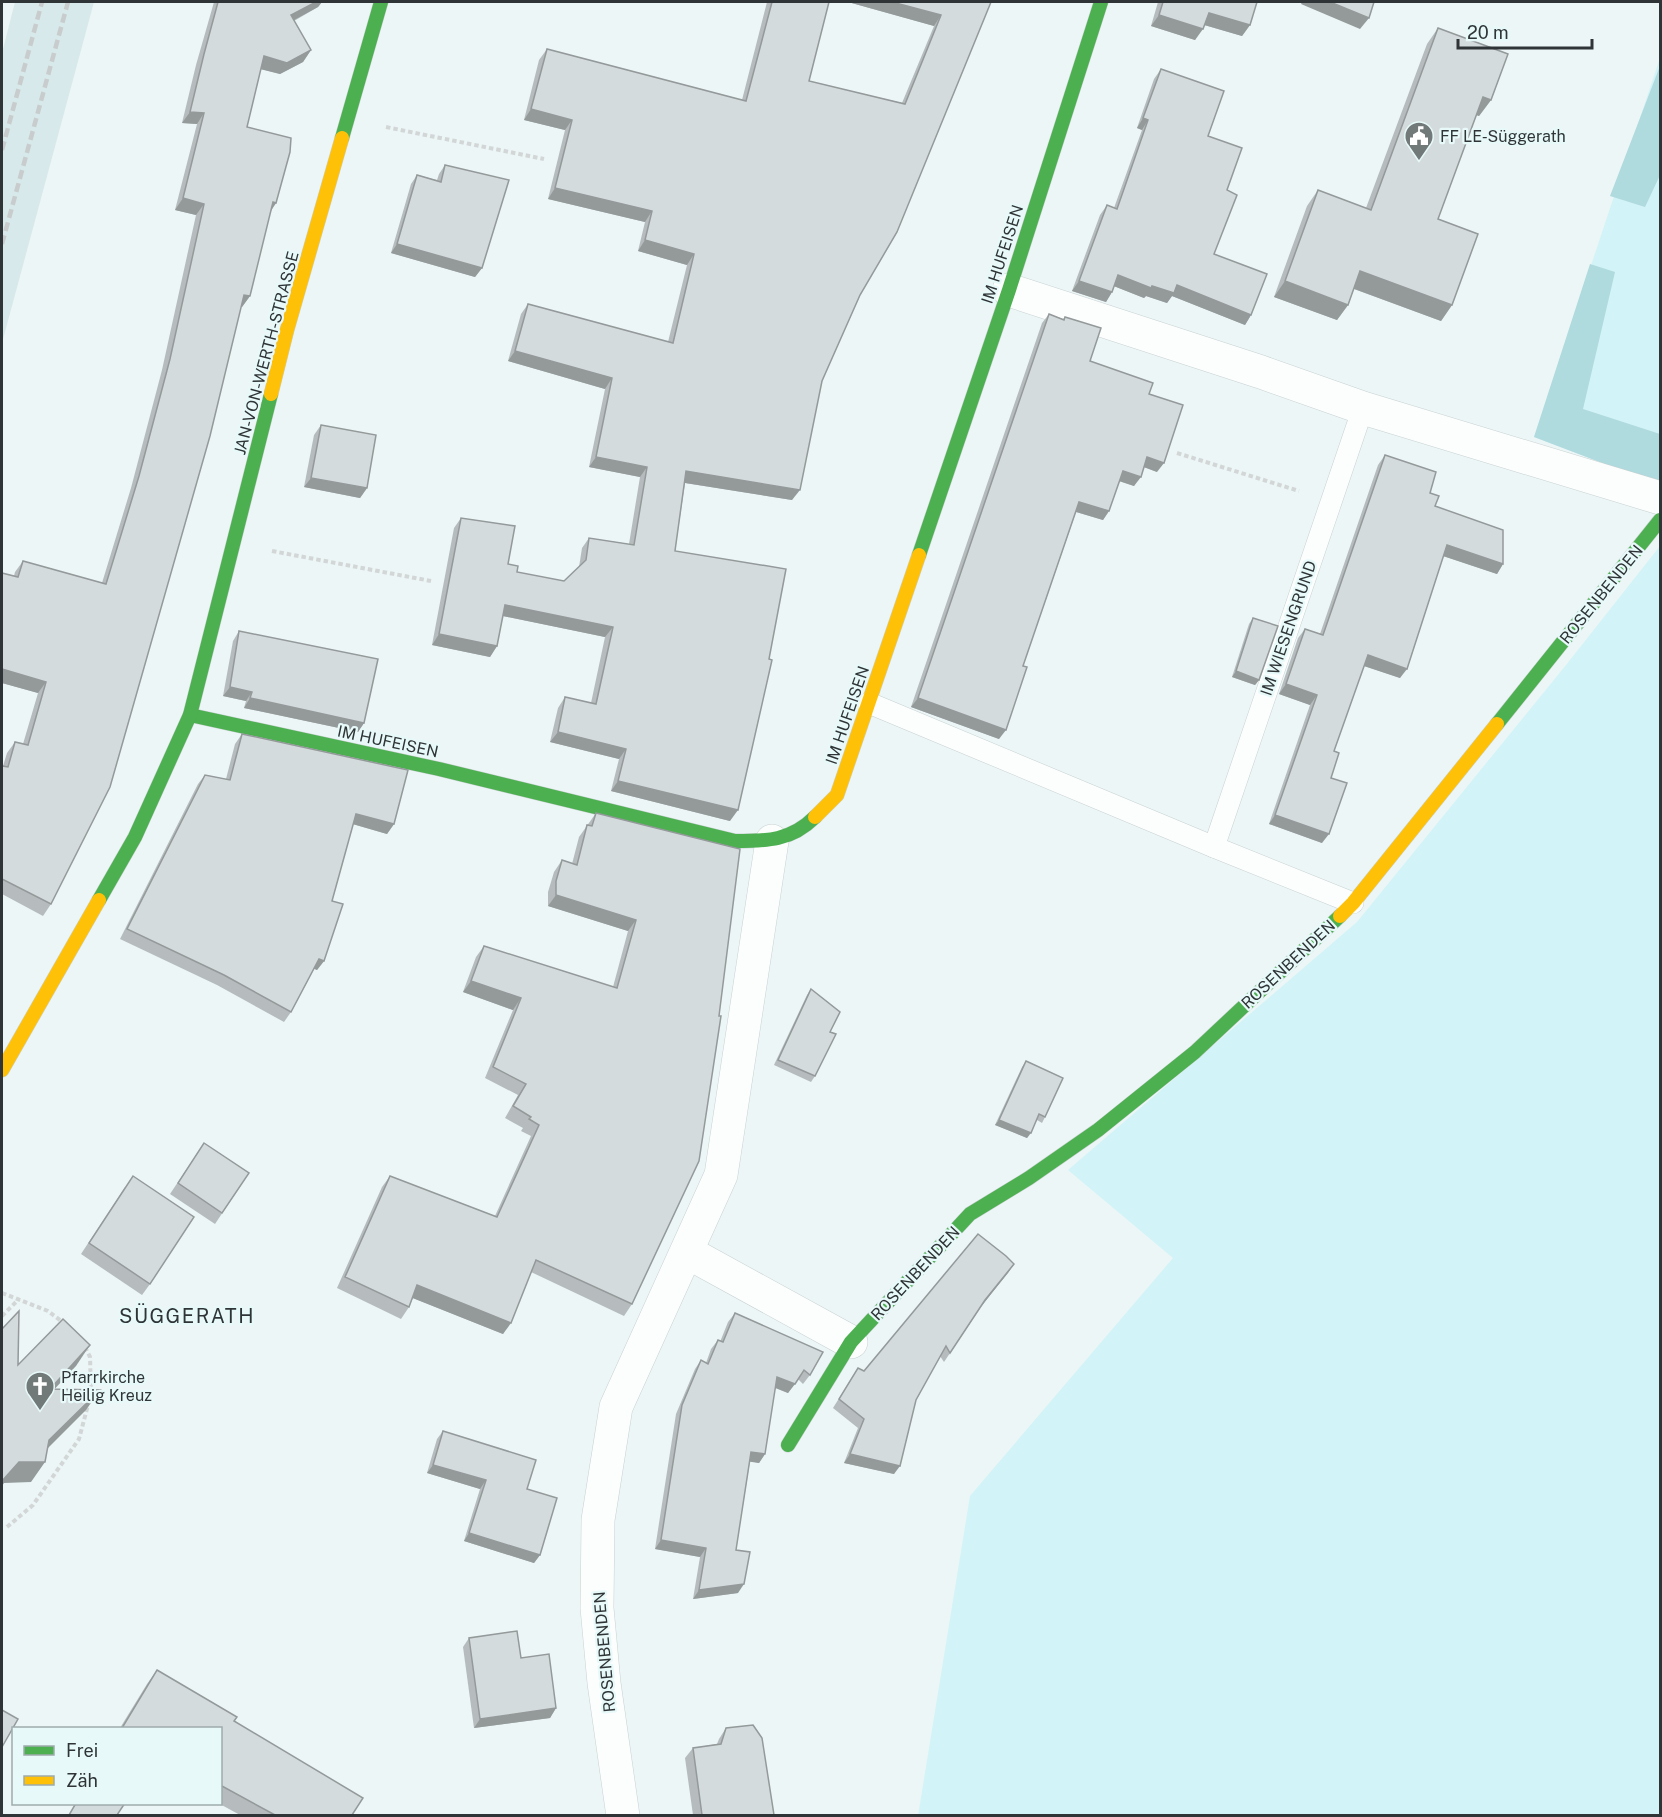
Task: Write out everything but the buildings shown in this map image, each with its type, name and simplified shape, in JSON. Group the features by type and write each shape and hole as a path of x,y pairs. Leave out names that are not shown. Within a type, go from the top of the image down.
{"street":[{"name":"JAN-VON-WERTH-STRASSE","path":"2,1071 135,837 190,715 287,330 381,2"},
{"name":"IM HUFEISEN","path":"190,715 439,769 735,841 772,841 805,827 837,795 1009,290 1101,2"},
{"path":"1009,290 1363,408 1660,498"},
{"name":"ROSENBENDEN","path":"789,1445 851,1342 970,1215 1029,1178 1098,1130 1186,1059 1353,903 1660,520"},
{"name":"ROSENBENDEN","path":"623,1815 604,1683 597,1608 598,1520 616,1407 721,1175 772,841"},
{"path":"687,1252 851,1342"}],"lane":[{"name":"IM WIESENGRUND","path":"1214,848 1363,408"},
{"path":"869,703 1214,848 1353,903"}],"path":[{"path":"348,120 544,159"},
{"path":"1177,453 1332,501"},
{"path":"233,543 431,581"},
{"path":"2,1293 48,1311 70,1327"},
{"path":"2,1316 19,1299"},
{"path":"7,1527 33,1505 79,1439 91,1394 90,1357 81,1341"}],"shaded area":[{"path":"15,2 94,2 2,343 2,53"},
{"path":"1660,58 1660,485 1534,437"},
{"path":"1660,66 1660,175 1645,207 1610,196"},
{"path":"1590,264 1615,272 1583,409 1660,434 1660,485 1534,437"},
{"path":"1660,546 1660,1815 918,1816 970,1496 1173,1258 1068,1170 1357,922"}],"railway":[{"path":"2,150 42,2"},
{"path":"2,244 68,2"}],"traffic: fast":[{"path":"342,138 381,2"},
{"path":"919,555 1009,290 1101,2"},
{"path":"99,900 135,837 190,715 271,394"},
{"path":"1497,724 1660,520"},
{"path":"190,715 439,769 735,841 778,838 797,831 815,817"},
{"path":"788,1445 851,1342 970,1214 1029,1178 1098,1130 1195,1052 1340,916"}],"traffic: slow":[{"path":"271,394 342,138"},
{"path":"815,817 837,795 919,555"},
{"path":"1340,916 1353,903 1497,724"},
{"path":"2,1070 99,900"}],"place":[{"name":"FF LE-Süggerath","path":"1419,162"},
{"name":"Pfarrkirche Heilig Kreuz","path":"40,1412"}],"district":[{"name":"SÜGGERATH","path":"187,1316"}]}
